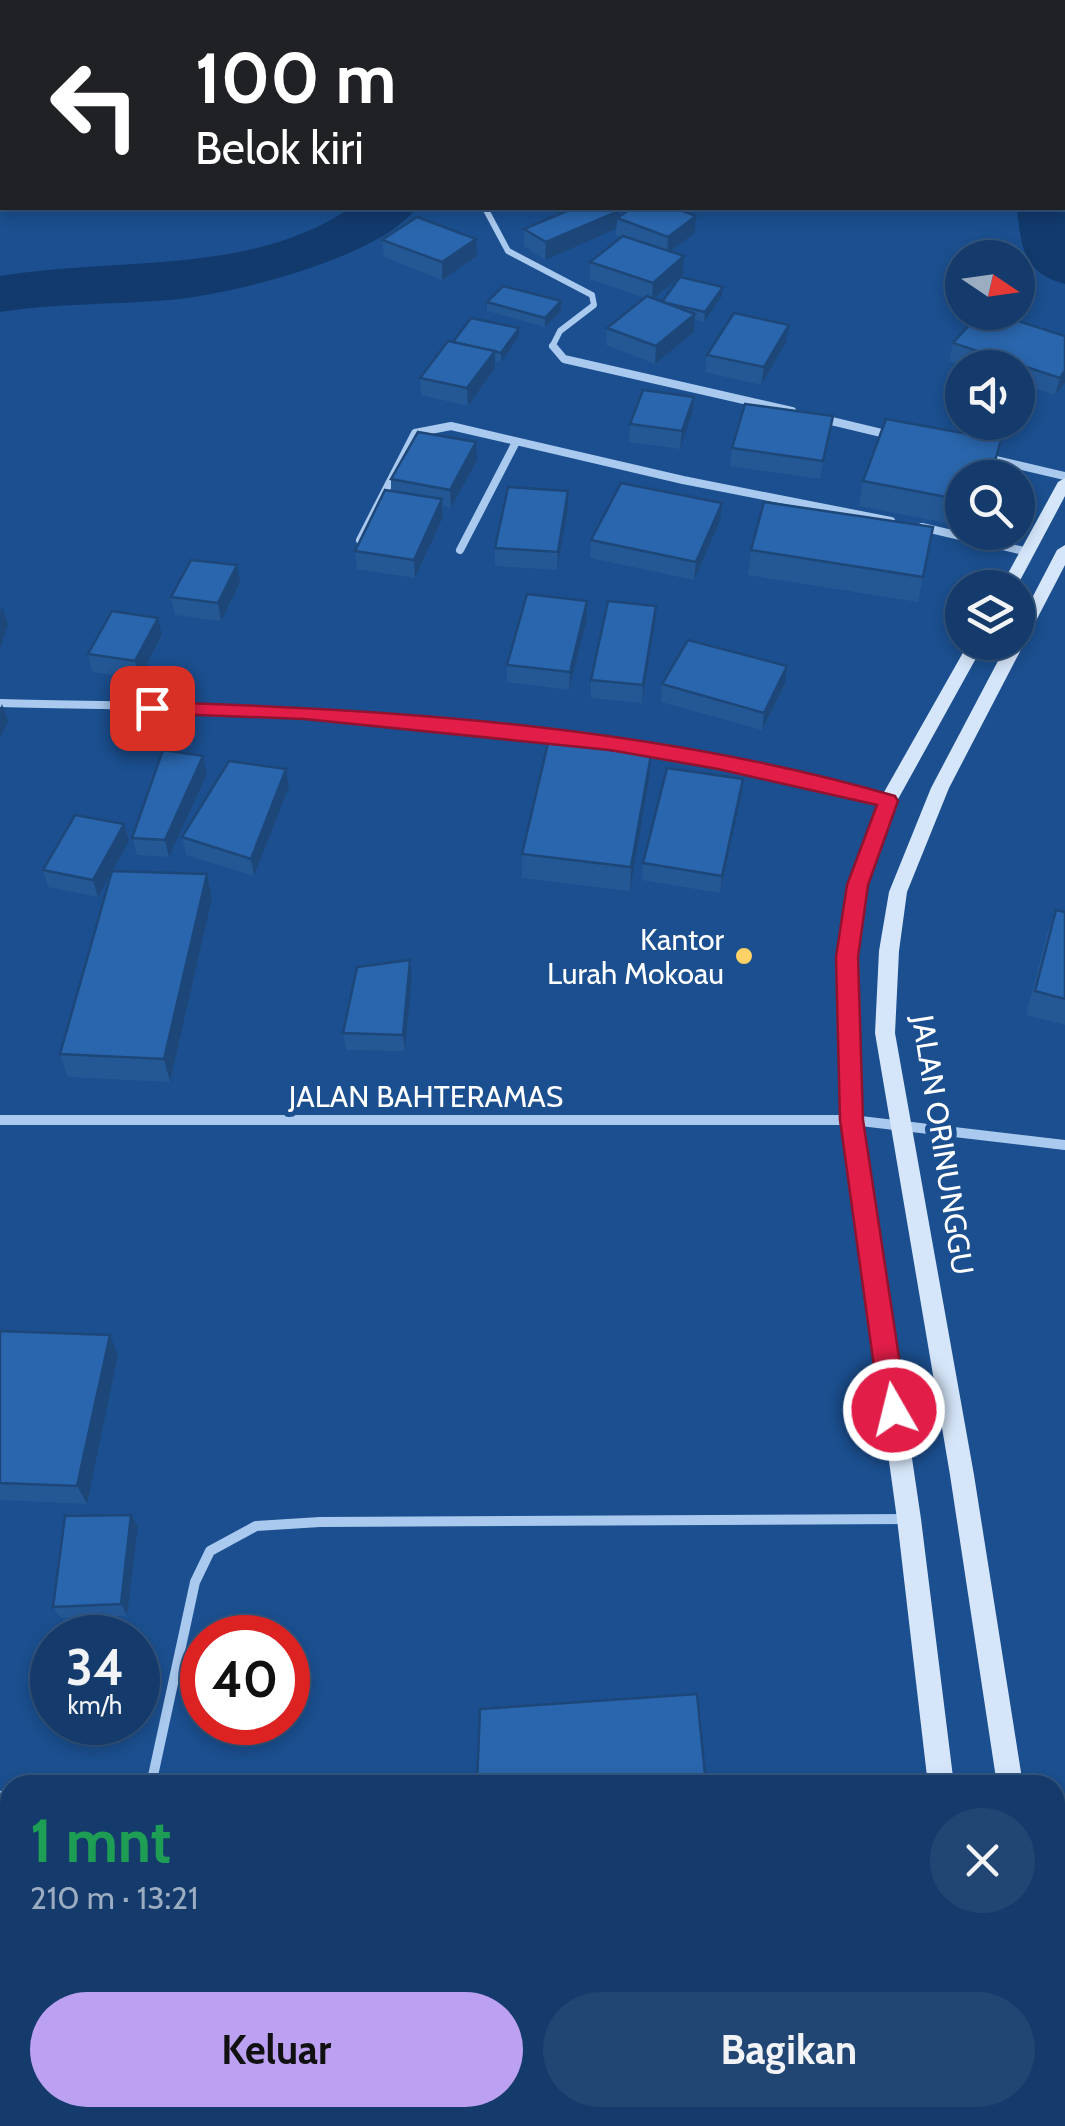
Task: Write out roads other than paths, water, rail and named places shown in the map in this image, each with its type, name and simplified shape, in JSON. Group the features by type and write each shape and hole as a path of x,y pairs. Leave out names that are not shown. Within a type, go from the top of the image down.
{"street":[{"path":"486,210 508,251 582,286 595,301 560,331 553,345 564,359 898,436"},
{"path":"360,540 415,434 431,426 451,426 683,480 895,522"},
{"path":"460,550 516,442"},
{"path":"972,454 1065,479 1018,570"},
{"path":"914,526 1028,552"},
{"name":"JALAN ORINUNGGU","path":"1008,1775 885,1033 888,951 898,892 940,788 1065,550"},
{"path":"940,1775 909,1519 852,1120 847,957 858,885 888,801 967,660"},
{"path":"0,703 304,712 610,744 718,762 888,801"},
{"name":"JALAN BAHTERAMAS","path":"0,1120 852,1120 1065,1145"}],"lane":[{"path":"153,1775 195,1582 210,1552 256,1526 320,1522 909,1519"}],"waterway":[{"path":"0,294 54,285 172,282 295,255 363,225 384,210"},
{"path":"1046,210 1051,249 1065,266"}],"place":[{"name":"Kantor Lurah Mokoau","path":"744,956"}]}
